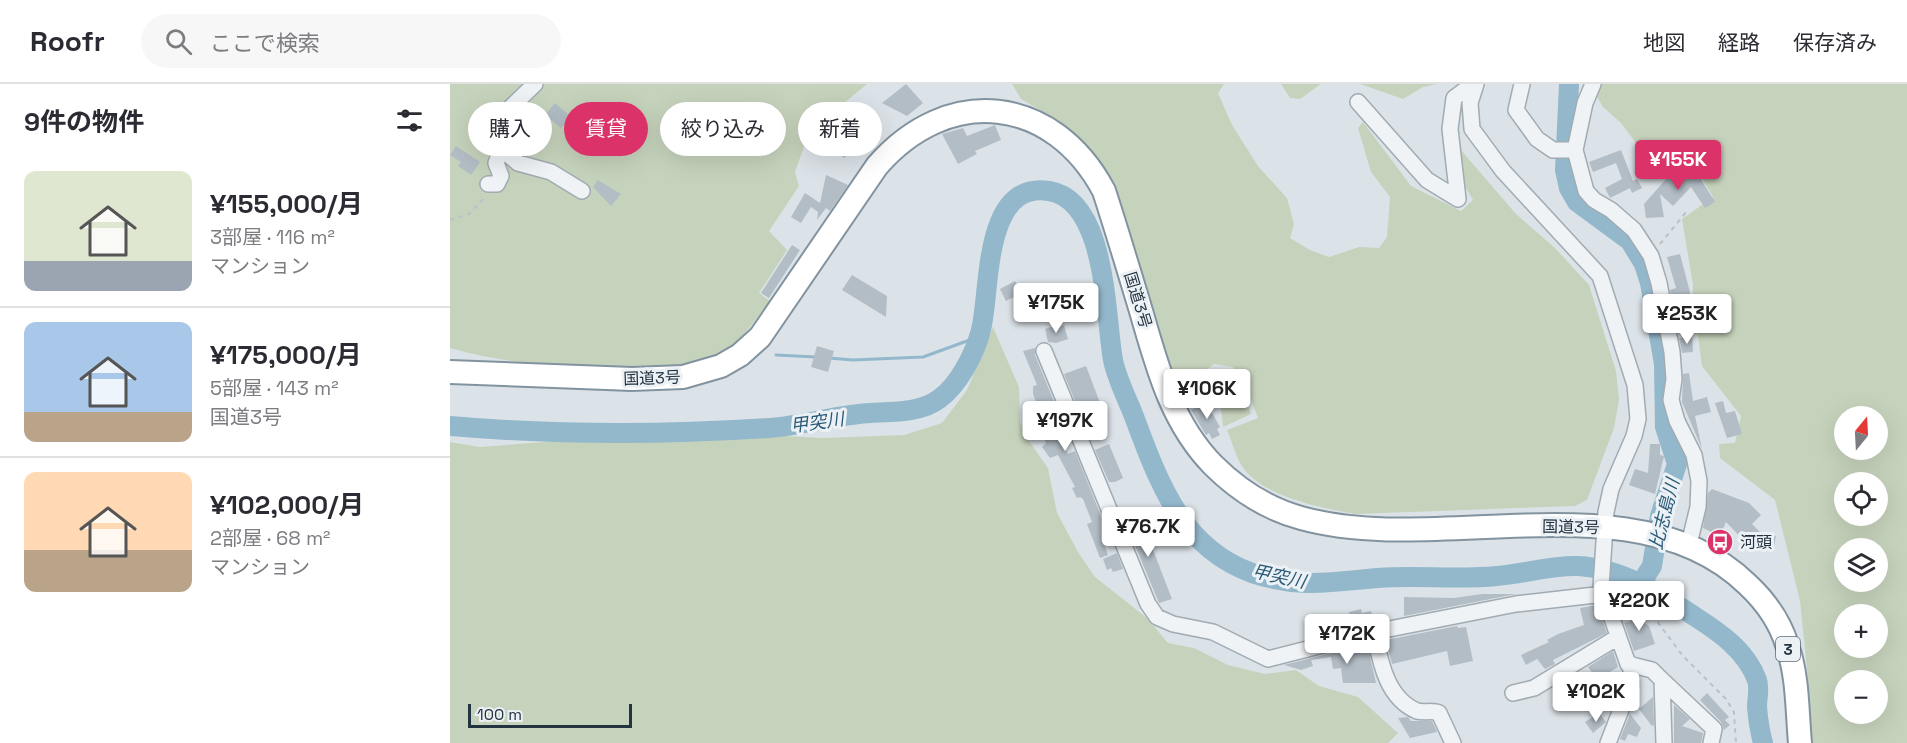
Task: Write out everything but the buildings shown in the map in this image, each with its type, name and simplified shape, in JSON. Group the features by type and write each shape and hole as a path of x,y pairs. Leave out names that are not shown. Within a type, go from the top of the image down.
{"highway":[{"name":"国道3号","path":"450,372 662,379 702,374 721,366 740,355 760,337 893,148 911,132 950,114 971,111 1004,112 1049,128 1068,141 1091,166 1104,191 1172,406 1186,431 1211,464 1258,500 1302,518 1360,528 1459,529 1582,525 1606,535 1644,532 1689,544 1735,571 1758,594 1777,621 1793,667 1800,743"}],"street":[{"path":"517,102 536,84"},
{"path":"1358,102 1428,180 1458,199 1450,129 1454,99 1474,84"},
{"path":"1474,84 1470,103 1472,129 1503,171 1600,276 1635,385 1638,419 1634,436 1611,489 1602,590 1628,664 1652,670 1714,729 1711,743"},
{"path":"1522,84 1517,114 1538,139 1553,150 1575,150"},
{"path":"1593,84 1585,103 1575,150 1586,191 1594,200 1611,210 1634,230 1651,256 1662,293 1672,352 1674,379 1671,400 1677,422 1694,455 1699,481 1698,507 1689,544"},
{"path":"492,184 501,176 496,163 499,156"},
{"path":"510,156 518,163 551,172 582,191"},
{"path":"1044,351 1148,604 1157,617 1173,624 1213,632 1268,659 1374,632 1516,604 1602,590"},
{"path":"1374,632 1386,681 1419,712 1440,713 1452,743"},
{"path":"1513,693 1534,688 1618,637"},
{"path":"1608,743 1631,684 1631,664"},
{"path":"1662,680 1664,743"}],"path":[{"path":"450,220 469,214 492,184"},
{"path":"1651,256 1687,211"},
{"path":"1602,590 1626,594 1643,602 1652,610 1682,655 1726,699 1734,712 1736,743"}],"green space":[{"path":"450,84 867,84 845,102 798,102 798,156 801,156 795,172 799,186 769,231 787,250 759,293 770,301 744,334 721,354 704,361 678,366 571,367 498,359 450,348"},
{"path":"1012,84 1224,84 1218,93 1232,125 1258,166 1287,198 1294,224 1290,238 1310,250 1329,257 1359,247 1379,248 1387,237 1390,197 1371,172 1358,128 1363,122 1411,186 1461,211 1473,200 1463,183 1448,135 1516,214 1555,248 1589,285 1616,371 1619,400 1614,428 1587,500 1575,506 1355,514 1295,500 1253,479 1241,465 1227,430 1258,418 1246,386 1233,367 1214,364 1205,371 1213,392 1200,403 1185,410 1169,369 1115,192 1096,157 1055,119 1021,99"},
{"path":"1281,84 1321,84 1300,99 1290,98"},
{"path":"1360,84 1437,84 1423,87 1403,99"},
{"path":"1598,84 1907,84 1907,743 1805,743 1808,679 1800,601 1775,500 1720,458 1719,444 1735,443 1741,416 1702,366 1697,329 1692,316 1693,285 1682,219 1713,197 1693,163 1656,170 1621,123 1603,107 1594,92"},
{"path":"993,327 1019,387 1020,422 1027,438 1048,468 1057,513 1078,552 1095,577 1147,618 1168,643 1194,648 1228,665 1265,674 1296,670 1319,686 1358,697 1398,733 1388,743 450,743 450,442 480,447 690,431 822,438 904,435 942,423 967,390"},
{"path":"1217,371 1231,378 1240,387 1251,414 1223,427"}],"waterway":[{"name":"比志島川","path":"1569,84 1565,170 1569,188 1577,202 1630,241 1644,264 1650,283 1664,364 1665,427 1677,464 1660,516 1652,566 1641,583"},
{"name":"甲突川","path":"450,426 569,432 650,433 729,430 780,427 848,415 921,408 939,399 953,386 975,349 981,330 989,266 1001,220 1012,203 1027,192 1049,191 1068,199 1082,215 1093,237 1105,290 1113,360 1120,382 1164,489 1176,511 1208,547 1228,562 1252,573 1300,583 1393,577 1482,577 1568,566 1609,571 1639,583 1681,607 1722,635 1739,651 1757,680 1757,712 1763,743"},
{"path":"829,358 853,360 923,357 978,337"},
{"path":"776,355 816,357"}],"place":[{"name":"河頭","path":"1720,542"}]}
